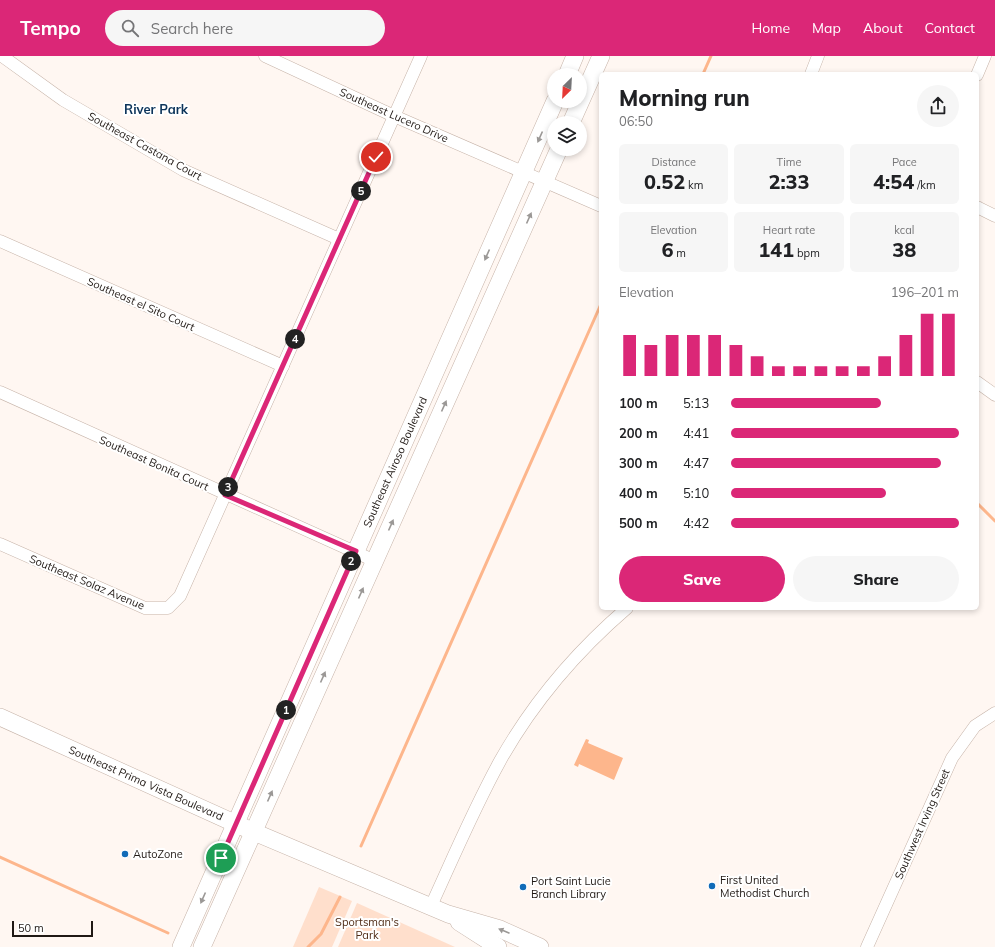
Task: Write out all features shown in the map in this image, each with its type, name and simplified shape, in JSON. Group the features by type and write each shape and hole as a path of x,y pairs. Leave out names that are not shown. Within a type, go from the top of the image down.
{"main road":[{"path":"570,68 575,56"},
{"path":"574,116 600,56"},
{"name":"Southeast Airoso Boulevard","path":"181,947 553,108"},
{"name":"Southeast Airoso Boulevard","path":"202,947 557,156"},
{"path":"441,358 462,367"},
{"name":"Southeast Prima Vista Boulevard","path":"0,717 254,832 448,914"},
{"path":"448,914 498,947"},
{"path":"448,914 500,929 540,947"}],"street":[{"name":"Southeast Castana Court","path":"2,56 63,100 183,170 340,239"},
{"name":"Southeast Lucero Drive","path":"265,56 394,116 599,205"},
{"name":"Southeast Solaz Avenue","path":"0,544 146,608 168,608 180,596 421,56"},
{"path":"812,72 818,56"},
{"path":"978,72 985,56"},
{"path":"979,208 995,216"},
{"name":"Southeast el Sito Court","path":"0,241 282,366"},
{"path":"979,383 995,395"},
{"name":"Southeast Bonita Court","path":"0,392 225,495 356,551 375,561"},
{"path":"431,906 478,802 500,760 524,723 566,670 625,610"},
{"name":"Southwest Irving Street","path":"867,947 952,758 975,726 995,713"}],"green space":[{"path":"319,887 352,901 332,947 293,947"},
{"name":"Sportsman's Park","path":"357,903 455,947 338,947"}],"shaded area":[{"path":"586,739 589,740 588,743 623,758 614,780 579,764 578,767 574,765"}],"waterway":[{"path":"704,72 711,56"},
{"path":"361,846 599,309"},
{"path":"979,505 995,521"},
{"path":"0,857 168,933"},
{"path":"308,947 321,934 340,897"}],"place":[{"name":"AutoZone","path":"125,854"},
{"name":"First United Methodist Church","path":"712,886"},
{"name":"Port Saint Lucie Branch Library","path":"523,887"}],"district":[{"name":"River Park","path":"156,109"}],"route":[{"path":"221,858 356,551 225,495 376,157"}]}
